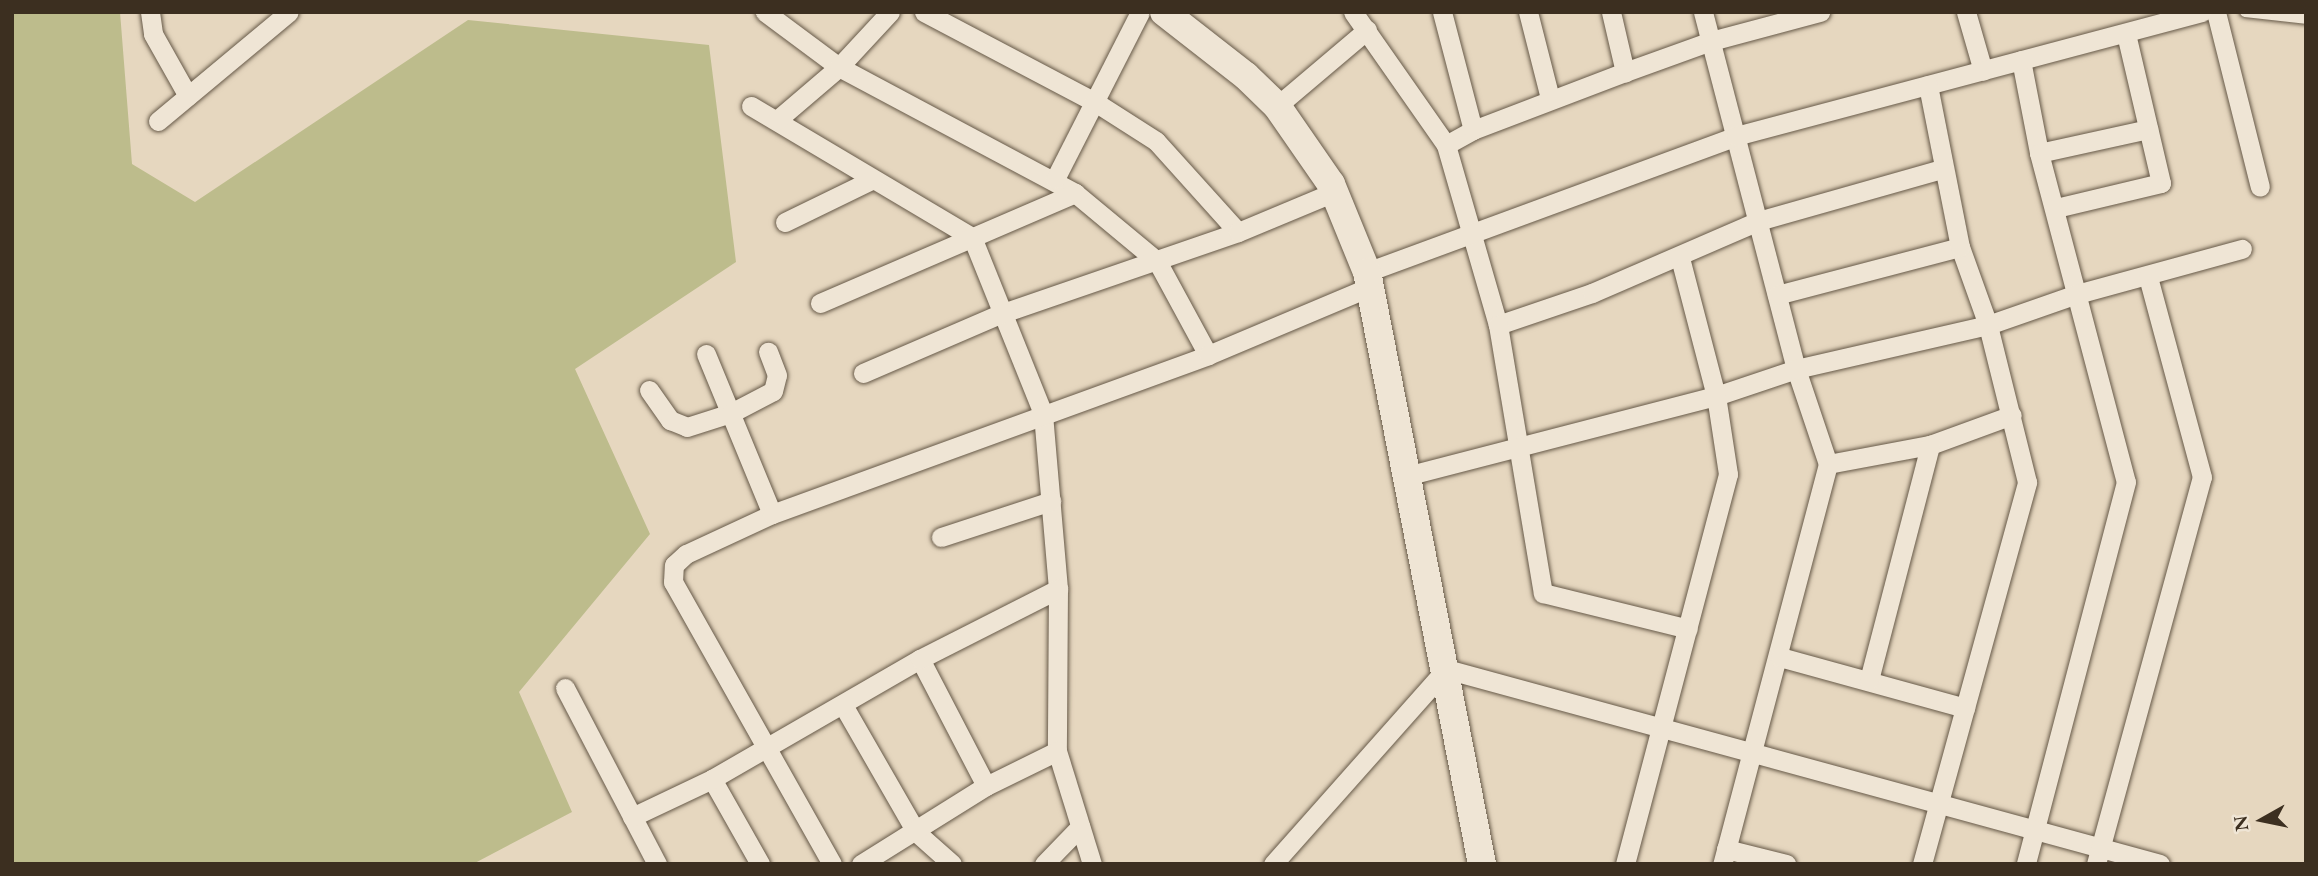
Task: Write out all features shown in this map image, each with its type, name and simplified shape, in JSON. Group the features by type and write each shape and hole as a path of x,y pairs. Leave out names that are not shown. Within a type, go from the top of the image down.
{"street":[{"path":"150,12 153,33 188,96"},
{"path":"158,121 289,12"},
{"path":"765,12 839,67 1055,179 1075,193 1157,261 1208,355"},
{"path":"777,120 839,67 890,12"},
{"path":"924,12 1095,102 1156,141 1238,232"},
{"path":"1055,179 1140,12"},
{"path":"1164,12 1236,67 1277,106 1334,192 1370,279 1482,864"},
{"path":"1353,12 1446,145 1498,325 1516,447 1543,593 1688,629"},
{"path":"1442,12 1473,130"},
{"path":"1528,12 1550,98"},
{"path":"1611,12 1625,72"},
{"path":"1703,12 1796,369 1828,464 1780,657 1724,856 1786,864"},
{"path":"1446,145 1473,130 1550,98 1711,41 1793,16 1820,12"},
{"path":"1966,12 1983,71"},
{"path":"832,864 673,582 674,565 686,554 772,514 1208,355 1473,233 1736,136 2202,12"},
{"path":"2216,12 2260,187"},
{"path":"1277,106 1367,30"},
{"path":"2056,208 2161,183 2126,34"},
{"path":"2021,60 2039,153 2056,208 2126,482 2026,864"},
{"path":"1922,864 2027,482 1988,325 1960,247 1942,169 1928,85"},
{"path":"751,106 871,180 972,237 1000,314 1043,414 1058,589 1058,751 1092,864"},
{"path":"2039,153 2148,129"},
{"path":"1498,325 1680,258 1758,221 1942,169"},
{"path":"785,222 871,180"},
{"path":"863,373 1000,314 1238,232 1334,192"},
{"path":"820,303 1075,193"},
{"path":"1777,295 1960,247"},
{"path":"1409,475 1716,396 1796,369 1988,325 2077,294 2148,277 2242,249"},
{"path":"1625,864 1728,474 1716,396 1680,258"},
{"path":"2098,856 2202,477 2148,277"},
{"path":"649,390 670,420 687,427 731,413 773,391 777,375 768,352"},
{"path":"706,354 772,514"},
{"path":"1828,464 1930,445 2012,415"},
{"path":"1868,680 1930,445"},
{"path":"942,537 1051,501"},
{"path":"632,817 712,779 920,659 1058,589"},
{"path":"1780,657 1965,708"},
{"path":"920,659 986,786"},
{"path":"1446,669 1754,752 1939,807 2035,830 2098,856 2160,864"},
{"path":"1273,864 1446,669"},
{"path":"565,688 657,864"},
{"path":"843,705 916,832 952,864"},
{"path":"861,864 986,786 1058,751"},
{"path":"712,779 760,864"},
{"path":"1044,864 1080,827"}],"lane":[{"path":"2245,12 2306,19"}],"shaded area":[{"path":"12,12 120,12 132,164 195,202 468,20 709,45 736,262 575,369 650,534 519,692 572,812 473,864 12,864"}]}
